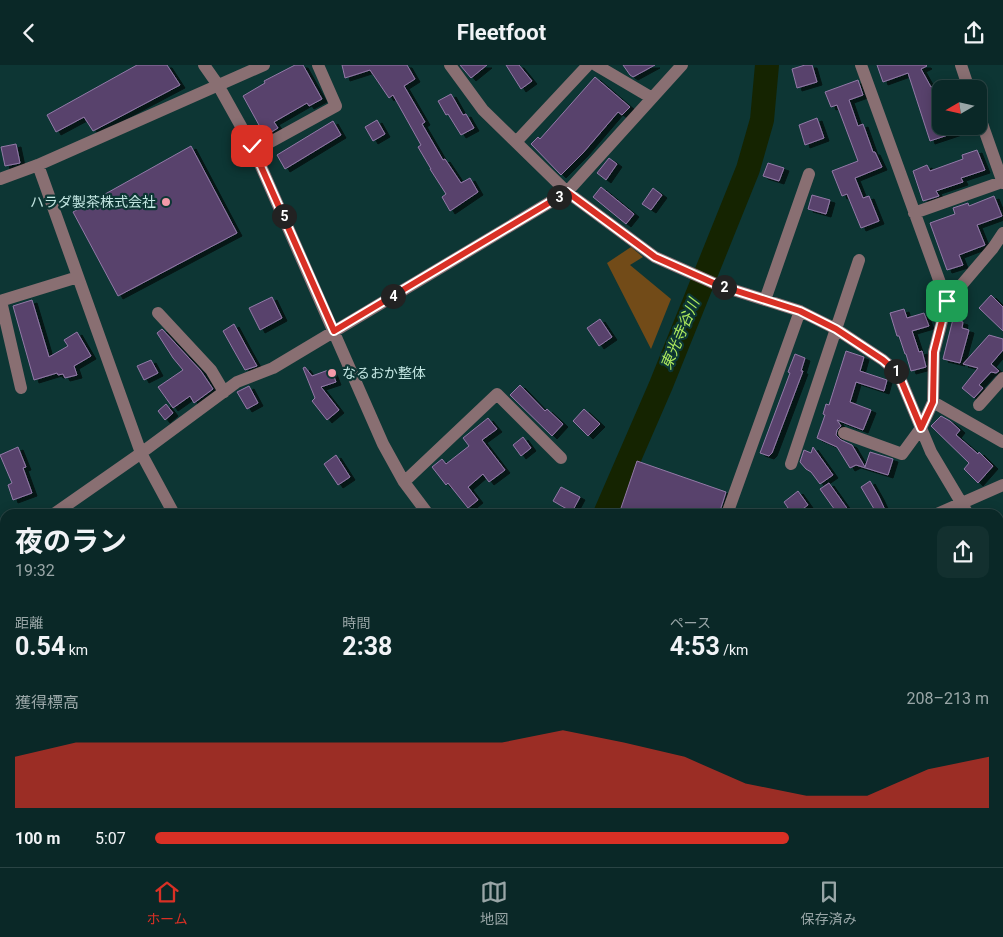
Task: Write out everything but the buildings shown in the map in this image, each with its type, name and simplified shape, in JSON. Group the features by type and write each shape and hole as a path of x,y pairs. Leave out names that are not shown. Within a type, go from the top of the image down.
{"street":[{"path":"204,65 218,85 254,151 383,444 404,483 424,509"},
{"path":"0,179 38,165 264,65"},
{"path":"254,151 336,106 318,65"},
{"path":"450,65 483,109 567,192 655,257 718,285 800,311 836,329 883,360 898,373 931,452 965,508 1003,485"},
{"path":"516,142 588,65"},
{"path":"596,65 652,98"},
{"path":"61,509 142,453 237,382 273,368 567,192 682,65"},
{"path":"861,65 947,301"},
{"path":"961,65 966,80"},
{"path":"914,213 1003,182 986,135"},
{"path":"38,165 142,453 171,509"},
{"path":"765,300 809,174"},
{"path":"844,433 902,454 921,428 933,402 934,352 947,301 993,248 1003,233"},
{"path":"791,464 859,260"},
{"path":"21,388 1,301 78,277"},
{"path":"729,509 800,311"},
{"path":"158,313 211,370 224,392"},
{"path":"979,405 1003,378"},
{"path":"404,483 497,394 561,458"},
{"path":"933,402 1003,442"}],"shaded area":[{"path":"631,247 643,257 630,265 671,299 651,349 607,263"}],"waterway":[{"name":"東光寺谷川","path":"607,509 661,385 748,169 762,120 767,65"}],"place":[{"name":"ハラダ製茶株式会社","path":"166,202"},
{"name":"なるおか整体","path":"332,373"}],"route":[{"path":"252,146 334,331 567,192 655,257 718,285 800,311 836,329 883,360 898,373 921,428 933,402 934,352 947,301"}]}
